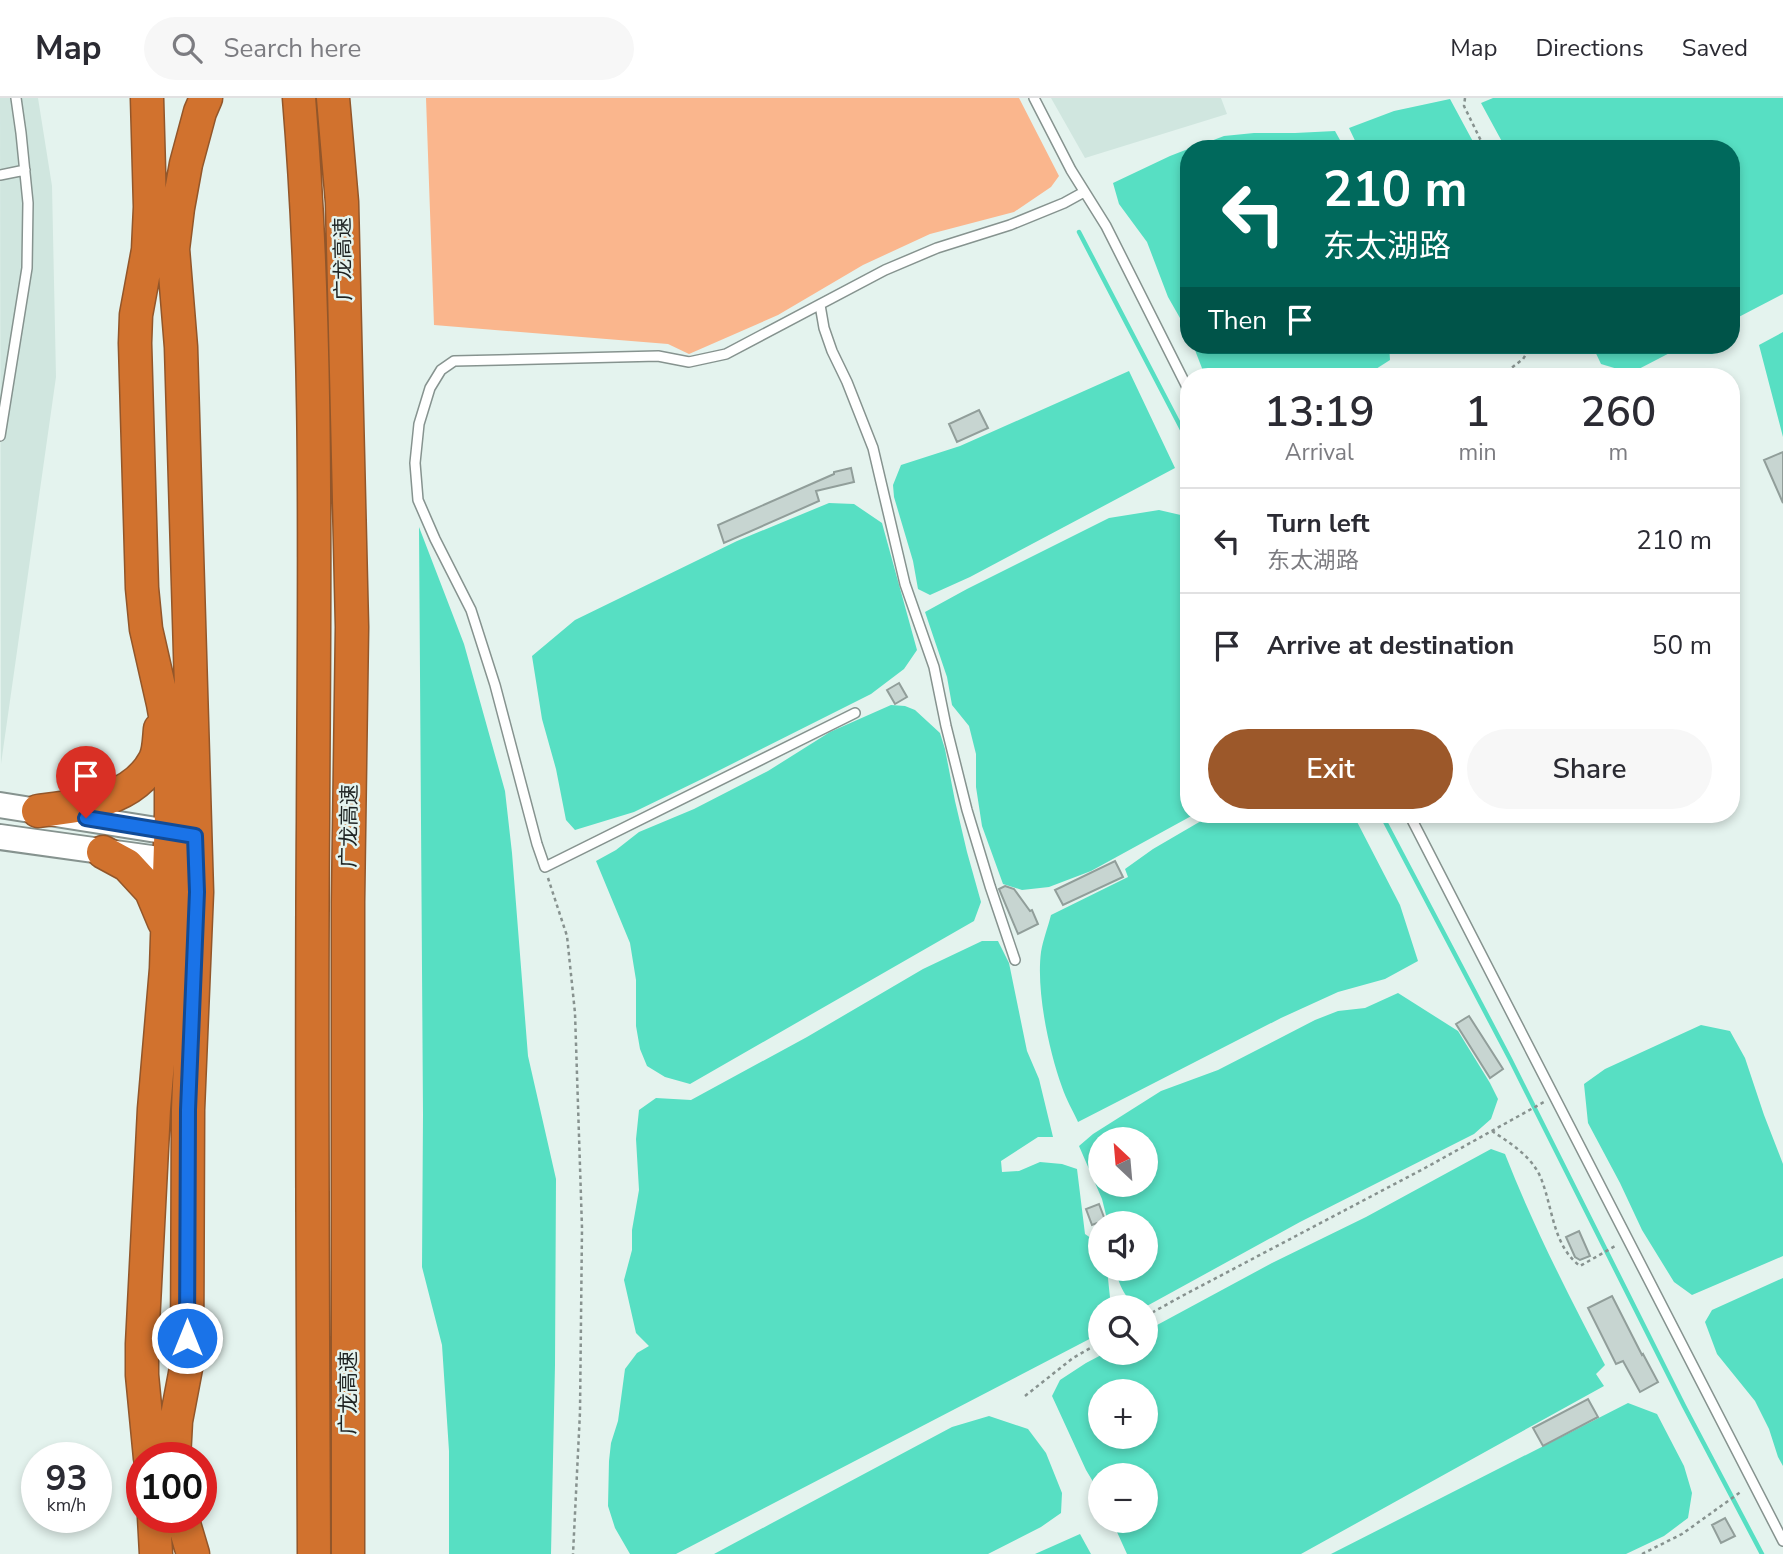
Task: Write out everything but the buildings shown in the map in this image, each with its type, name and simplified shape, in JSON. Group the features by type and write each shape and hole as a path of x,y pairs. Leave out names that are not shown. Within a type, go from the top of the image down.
{"highway":[{"path":"147,98 150,207 148,250 136,315 135,343 142,588 146,629 171,749 183,848 197,892 188,1110 187,1363 175,1442"},
{"path":"148,1442 142,1344 154,1109 167,932 183,848 181,347 173,249 186,164 206,98"},
{"name":"广龙高速","path":"299,98 306,207 313,411 314,1554"},
{"name":"广龙高速","path":"333,98 342,202 352,627 348,902 348,1554"},
{"path":"38,811 75,806 116,795 140,781 155,759 163,704"},
{"path":"103,852 127,865 152,891 167,932"},
{"path":"155,1533 156,1554"},
{"path":"187,1533 193,1554"}],"main road":[{"path":"0,805 38,811 183,848"},
{"path":"0,837 103,852 183,848"}],"lane":[{"path":"0,436 27,268 28,203 16,98"},
{"path":"1034,98 1071,170 1106,226 1180,373"},
{"path":"0,175 25,170"},
{"path":"855,713 545,867 495,685 471,610 418,500 415,463 419,424 430,388 440,370 454,361 658,356 688,362 726,354 885,270 937,248 1010,225 1084,192"},
{"path":"820,305 832,351 873,448 905,584 934,667 968,810 1015,960"},
{"path":"1414,823 1783,1541"}],"path":[{"path":"1465,98 1464,106 1481,140"},
{"path":"1511,368 1526,354"},
{"path":"545,867 567,936 575,1013 582,1228 580,1412 573,1554"},
{"path":"1158,1309 1413,1175 1539,1104"},
{"path":"1492,1131 1520,1149 1539,1175 1555,1228 1569,1258 1580,1266 1611,1249"},
{"path":"1025,1396 1088,1349"},
{"path":"1642,1554 1682,1534 1737,1495"}],"shaded area":[{"path":"0,98 38,98 52,186 56,377 1,764"},
{"path":"426,98 1019,98 1059,176 1051,187 1014,212 930,234 863,265 778,315 689,354 668,344 434,325"},
{"path":"1051,98 1221,98 1227,114 1085,158"},
{"path":"1493,98 1783,98 1783,294 1740,316 1740,140 1501,140 1481,103"},
{"path":"1450,99 1472,140 1355,140 1349,128 1394,111"},
{"path":"1335,131 1340,140 1214,140 1224,136 1254,133"},
{"path":"1180,152 1180,318 1168,297 1147,242 1119,204 1113,183"},
{"path":"1783,332 1783,437 1759,345"},
{"path":"1196,354 1390,354 1390,360 1378,368 1202,368"},
{"path":"1596,354 1668,354 1641,368 1614,368 1601,364"},
{"path":"1129,371 1175,468 970,577 930,595 918,589 913,561 894,497 893,485 901,465 960,446"},
{"path":"829,503 854,504 882,523 917,650 904,669 871,694 704,778 634,812 575,830 566,820 542,719 532,656 575,620 737,541"},
{"path":"1159,510 1180,515 1180,822 1091,871 1049,887 1022,890 1003,884 982,826 976,787 976,754 969,726 952,705 947,677 925,612 1109,518"},
{"path":"419,527 464,644 505,791 528,1056 556,1179 551,1554 449,1554 449,1451 442,1345 422,1267"},
{"path":"891,705 915,710 940,733 981,902 974,921 690,1084 665,1077 647,1066 640,1049 636,1026 636,980 630,943 596,861 639,832 694,809 768,771 830,732"},
{"path":"1198,823 1358,823 1400,905 1418,961 1385,979 1338,992 1281,1018 1078,1122 1057,1072 1042,1002 1041,952 1051,915 1128,877 1125,869"},
{"path":"982,941 998,941 1009,963 1027,1051 1039,1079 1053,1137 1038,1137 1001,1161 1002,1172 1019,1171 1040,1162 1062,1164 1077,1169 1085,1234 1088,1236 1088,1281 1108,1281 1110,1295 1088,1295 1088,1340 676,1554 630,1554 615,1528 608,1506 611,1443 618,1421 625,1369 637,1353 649,1346 636,1333 624,1280 632,1250 632,1230 639,1190 636,1139 639,1110 656,1098 691,1100 807,1037 923,969"},
{"path":"1398,993 1458,1031 1498,1099 1491,1119 1474,1134 1300,1222 1158,1300 1158,1295 1126,1295 1119,1281 1158,1281 1158,1211 1105,1211 1101,1197 1158,1197 1158,1127 1104,1127 1161,1091 1218,1070 1338,1011 1365,1008"},
{"path":"1701,1025 1730,1031 1745,1058 1783,1164 1783,1256 1692,1295 1674,1282 1642,1230 1588,1123 1584,1084 1605,1069"},
{"path":"1088,1138 1088,1167 1079,1146"},
{"path":"1491,1149 1505,1154 1539,1234 1605,1365 1596,1374 1604,1386 1301,1554 1127,1554 1117,1533 1158,1533 1158,1463 1088,1463 1088,1473 1052,1396 1060,1380 1088,1362 1088,1365 1158,1365 1158,1325 1272,1263 1366,1217"},
{"path":"1783,1278 1783,1466 1755,1401 1717,1354 1705,1322 1712,1310"},
{"path":"1628,1403 1657,1414 1684,1466 1692,1493 1688,1518 1664,1536 1626,1554 1331,1554"},
{"path":"989,1416 1028,1429 1046,1453 1062,1493 1061,1513 1041,1527 988,1554 714,1554 952,1427"},
{"path":"1080,1534 1091,1554 1035,1554"}],"waterway":[{"path":"1079,232 1180,426"},
{"path":"1386,823 1510,1059 1684,1406 1762,1554"}],"route":[{"path":"86,818 195,836 197,892 188,1110 187,1338"}]}
